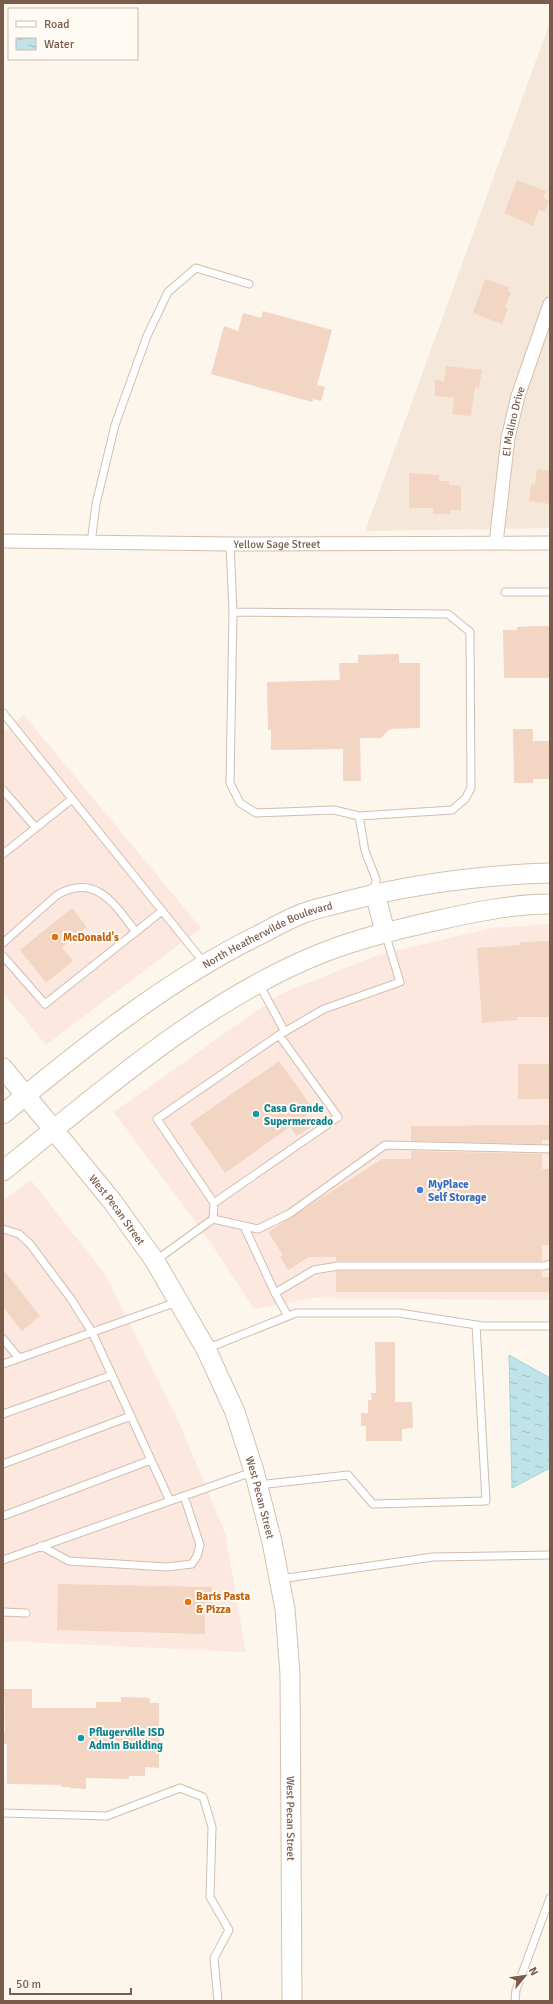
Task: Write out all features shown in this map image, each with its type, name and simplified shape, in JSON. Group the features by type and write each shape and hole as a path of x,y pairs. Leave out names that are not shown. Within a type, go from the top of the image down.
{"main road":[{"name":"North Heatherwilde Boulevard","path":"3,1114 125,1017 205,964 238,945 304,913 375,893 444,880 550,873"},
{"path":"375,893 385,932"},
{"path":"3,1171 150,1054 212,1011 259,984 321,954 385,932 463,915 529,904 550,904"},
{"name":"West Pecan Street","path":"3,1068 112,1201 155,1261 180,1301 206,1349 235,1412 256,1478 280,1579 285,1609 290,1674 292,2001"}],"street":[{"name":"El Malino Drive","path":"496,543 508,438 518,396 550,304"},
{"name":"Yellow Sage Street","path":"3,541 230,544 550,543"}],"lane":[{"path":"91,543 96,504 115,425 147,336 168,292 196,268 249,284"},
{"path":"230,544 233,612 230,783 240,803 256,813 334,810 359,816 452,810 465,799 471,788 470,632 448,614 233,612"},
{"path":"505,592 550,592"},
{"path":"4,716 205,964"},
{"path":"3,790 36,828"},
{"path":"3,854 72,799"},
{"path":"359,816 365,851 376,879 375,893"},
{"path":"3,943 57,895 66,890 78,888 91,887 104,895 115,904 135,931"},
{"path":"3,956 45,1004 162,911"},
{"path":"214,1219 214,1203 157,1119 282,1034 324,1009 400,982 385,932"},
{"path":"214,1203 338,1117 282,1034 259,984"},
{"path":"155,1261 214,1219 258,1228 289,1214 385,1145 550,1149"},
{"path":"244,1226 275,1293 288,1316"},
{"path":"3,1229 19,1234 30,1244 71,1300 92,1332 170,1501"},
{"path":"275,1293 314,1270 338,1266 544,1266 550,1264"},
{"path":"3,1364 180,1301"},
{"path":"206,1349 296,1313 400,1313 476,1325 550,1326"},
{"path":"3,1560 184,1496 256,1478 348,1475 373,1504 486,1501 476,1325"},
{"path":"3,1339 19,1358"},
{"path":"3,1414 112,1375"},
{"path":"3,1464 131,1416"},
{"path":"3,1516 151,1460"},
{"path":"41,1546 69,1561 167,1567 192,1564 197,1556 200,1545 184,1496"},
{"path":"280,1579 433,1557 550,1555"},
{"path":"3,1612 26,1613"},
{"path":"3,1813 107,1816 180,1788 204,1797 212,1827 210,1898 229,1930 214,1958 218,2001"},
{"path":"515,2001 516,1990 548,1908 550,1898"}],"shaded area":[{"path":"550,22 550,528 365,531"},
{"path":"24,715 201,928 46,1045 3,993 3,732"},
{"path":"550,924 550,1300 313,1298 254,1309 210,1242 114,1112 280,994 378,955 492,928"},
{"path":"31,1180 106,1276 178,1420 225,1533 246,1652 3,1641 3,1200"}],"water":[{"path":"509,1355 550,1378 550,1468 512,1488"}],"building":[{"path":"517,180 546,191 543,198 549,201 544,212 539,210 533,226 504,213"},
{"path":"485,279 509,287 508,291 511,292 505,307 508,308 502,324 473,313"},
{"path":"263,311 332,330 317,385 325,387 321,401 313,399 312,402 211,374 224,326 238,331 243,313 261,318"},
{"path":"446,366 482,370 479,388 475,387 471,416 452,414 454,398 435,396 435,380 444,381"},
{"path":"537,469 550,471 550,504 529,501 531,484 535,485"},
{"path":"409,473 439,475 439,481 449,481 449,485 461,486 461,510 450,510 450,514 433,514 433,508 409,508"},
{"path":"550,626 550,678 504,678 503,630 517,630 517,627"},
{"path":"399,654 399,663 420,663 420,728 390,729 381,738 360,738 361,781 343,781 343,749 271,750 271,730 268,730 267,682 340,680 339,663 358,663 358,655"},
{"path":"513,729 533,729 533,741 550,741 550,779 533,779 533,783 514,783"},
{"name":"McDonald's","path":"72,908 87,927 62,947 73,961 46,983 20,950"},
{"path":"550,941 550,1017 517,1017 517,1020 482,1023 477,948 520,945 520,942"},
{"name":"Casa Grande Supermercado","path":"279,1061 314,1110 304,1117 311,1127 297,1136 290,1127 225,1173 190,1123"},
{"path":"518,1064 550,1064 550,1099 518,1099"},
{"path":"550,1125 550,1140 542,1140 542,1144 411,1141 411,1126"},
{"path":"411,1151 542,1154 542,1169 550,1169 550,1245 542,1245 542,1261 336,1261 336,1257 309,1257 288,1270 280,1257 283,1255 268,1232 382,1159 411,1159"},
{"path":"3,1269 40,1316 22,1331 3,1307"},
{"path":"336,1271 542,1271 542,1277 550,1277 550,1292 336,1292"},
{"path":"375,1342 395,1342 395,1402 412,1402 413,1428 402,1429 402,1441 366,1441 366,1426 361,1426 361,1413 368,1413 368,1400 372,1400 371,1393 376,1393"},
{"path":"58,1584 212,1587 212,1605 205,1605 205,1634 57,1630"},
{"name":"Pflugerville ISD Admin Building","path":"4,1689 32,1689 32,1708 96,1708 96,1702 121,1702 121,1697 150,1698 150,1703 159,1703 159,1768 145,1767 145,1776 129,1776 129,1779 86,1778 86,1789 61,1787 61,1785 7,1784 7,1744 3,1744 3,1732 5,1732"}],"place":[{"name":"McDonald's","path":"55,937"},
{"name":"Casa Grande Supermercado","path":"256,1114"},
{"name":"MyPlace Self Storage","path":"420,1190"},
{"name":"Baris Pasta & Pizza","path":"188,1602"},
{"name":"Pflugerville ISD Admin Building","path":"81,1738"}]}
